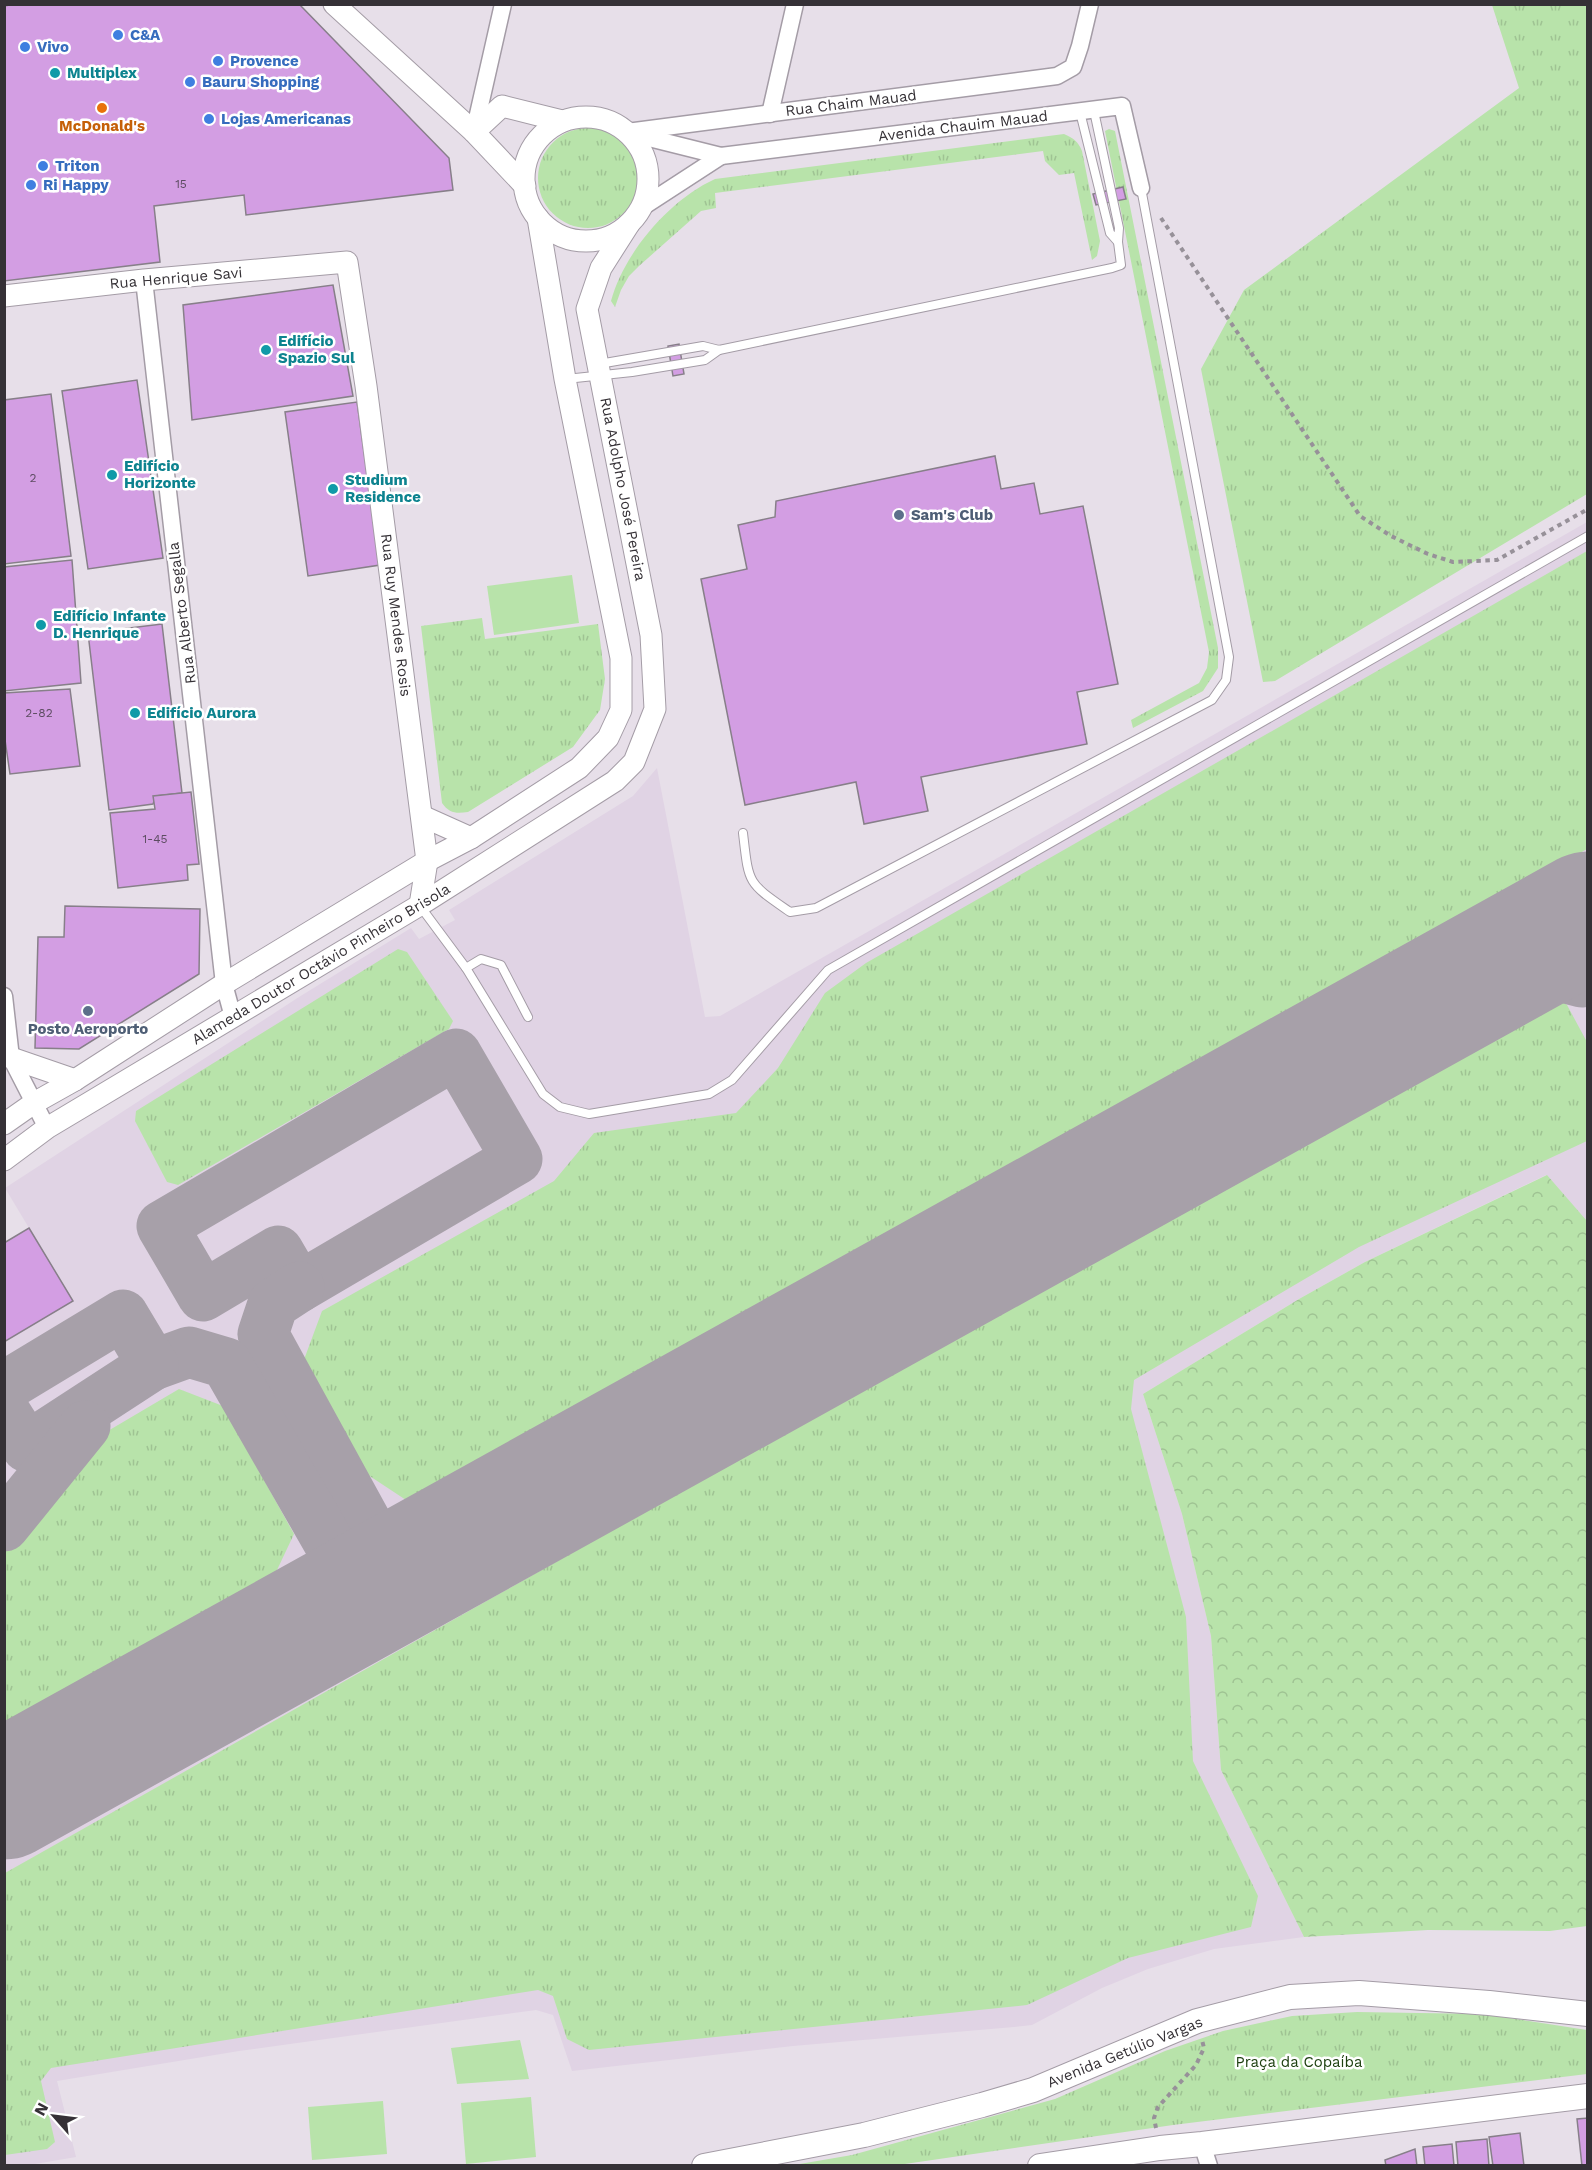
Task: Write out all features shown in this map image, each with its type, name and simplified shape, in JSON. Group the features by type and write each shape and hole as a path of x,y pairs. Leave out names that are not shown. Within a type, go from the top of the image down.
{"main road":[{"name":"Avenida Getúlio Vargas","path":"704,2166 864,2134 982,2105 1033,2090 1197,2021 1290,1997 1359,1994 1490,2003 1587,2014"},
{"path":"1040,2166 1160,2148 1205,2155 1587,2096"}],"street":[{"path":"334,4 474,132 525,186"},
{"path":"474,132 503,4"},
{"path":"770,114 795,4"},
{"name":"Rua Chaim Mauad","path":"627,132 1057,76 1073,67 1090,4"},
{"path":"474,132 502,106 562,121"},
{"name":"Avenida Chauim Mauad","path":"627,132 721,156 1122,106 1141,188"},
{"path":"578,117 595,117 611,122 627,132 639,146 647,166 648,187 635,216 612,235 592,241 572,239 553,231 538,218 529,203 525,186 526,166 533,147 546,132 562,121 578,117"},
{"name":"Avenida Chauim Mauad","path":"635,216 721,156"},
{"name":"Rua Adolpho José Pereira","path":"634,762 655,709 651,636 587,309 601,268 635,216"},
{"path":"538,218 565,379"},
{"name":"Rua Henrique Savi","path":"4,296 144,280 347,262"},
{"name":"Rua Ruy Mendes Rosis","path":"347,262 366,386 422,816 427,861 420,905"},
{"name":"Rua Alberto Segalla","path":"144,280 225,984 233,1017"},
{"name":"Alameda Doutor Octávio Pinheiro Brisola","path":"4,1124 225,984 427,861 471,838 579,768 608,738 621,710 621,658 565,379"},
{"name":"Alameda Doutor Octávio Pinheiro Brisola","path":"4,1160 47,1128 420,905 615,781 634,762"},
{"path":"422,816 471,838"},
{"path":"4,996 11,1058 47,1128"},
{"path":"11,1058 75,1080"}],"lane":[{"path":"1087,111 1110,233 1118,242"},
{"path":"600,369 705,360 719,350 1121,265 1119,228 1087,111"},
{"path":"743,833 748,875 758,890 790,912 816,908 1212,700 1226,680 1229,657 1141,188"},
{"path":"565,379 703,346 719,350"},
{"path":"420,905 466,968 543,1094 560,1107 590,1114 709,1094 732,1080 828,970 1587,536"},
{"path":"466,968 482,959 501,964 528,1017"}],"path":[{"path":"1161,218 1360,516 1391,536 1428,554 1453,562 1497,560 1587,509"},
{"path":"1160,2148 1154,2118 1158,2107 1196,2066 1204,2048 1197,2021"}],"shaded area":[{"path":"1587,522 1587,1221 1546,1175 1365,1262 1299,1299 1143,1394 1182,1514 1211,1636 1221,1770 1304,1937 1214,1949 1148,1969 1102,1988 1032,2025 793,2046 572,2071 553,2015 536,2010 239,2051 57,2081 76,2157 29,2165 5,2166 4,1243 29,1228 5,1188 299,997 411,928 419,939 455,920 449,910 633,796 657,768 705,1017 720,1016"}],"green space":[{"path":"1492,5 1587,5 1587,494 1275,681 1263,682 1201,369 1244,290 1519,88"},
{"path":"588,128 607,132 623,143 634,159 638,178 634,197 623,213 607,224 588,228 569,224 553,213 542,197 538,178 542,159 553,143 569,132"},
{"path":"1109,129 1115,131 1218,648 1218,668 1203,691 1133,728 1131,720 1199,683 1207,668 1209,652 1105,131"},
{"path":"1064,134 1075,140 1082,151 1100,241 1097,256 1092,260 1074,173 1059,175 1045,161 1043,151 715,193 716,208 701,211 629,276 615,307 611,301 626,265 651,230 681,200 715,179"},
{"path":"1587,551 1587,849 442,1501 406,1500 362,1471 302,1365 322,1311 554,1181 594,1133 736,1113 778,1068 825,993 866,963"},
{"path":"572,575 579,623 494,635 487,586"},
{"path":"482,618 485,639 598,624 605,679 600,710 573,747 468,812 456,813 447,809 442,803 421,626"},
{"path":"398,949 407,952 453,1021 449,1029 178,1185 167,1182 135,1121 136,1111"},
{"path":"1556,997 1567,1005 1587,1042 1587,1141 1359,1247 1134,1380 1131,1409 1186,1617 1193,1761 1258,1896 1251,1927 1128,1958 1027,2005 589,2050 567,2039 553,1996 538,1990 51,2068 41,2081 55,2142 47,2149 5,2155 5,1873"},
{"path":"1547,1175 1587,1221 1587,1926 1550,1931 1428,1930 1304,1937 1221,1770 1211,1636 1182,1514 1143,1394 1299,1299 1365,1262"},
{"path":"179,1389 223,1406 294,1534 269,1587 5,1735 5,1547 96,1438"},
{"name":"Praça da Copaíba","path":"1357,2012 1483,2014 1587,2030 1587,2074 1173,2125 898,2165 788,2166 852,2155 1055,2099 1165,2051 1223,2031 1292,2016"},
{"path":"520,2040 529,2079 457,2084 451,2048"},
{"path":"531,2097 536,2157 466,2164 461,2103"},
{"path":"383,2101 387,2154 312,2160 308,2107"}],"building":[{"name":"Bauru Shopping","path":"16,4 299,4 449,158 453,190 246,215 244,195 154,206 160,262 4,281 4,6"},
{"path":"1123,187 1126,199 1096,205 1093,194"},
{"name":"Edifício Spazio Sul","path":"333,285 353,396 192,420 183,305"},
{"path":"679,344 684,374 673,376 668,346"},
{"name":"Edifício Horizonte","path":"137,380 163,558 88,569 62,391"},
{"path":"51,394 71,556 4,564 4,400"},
{"name":"Studium Residence","path":"357,402 380,565 308,576 285,412"},
{"path":"995,456 1001,489 1034,483 1040,514 1083,506 1118,684 1077,692 1087,744 921,777 928,811 864,824 856,782 745,805 701,579 747,569 738,525 775,517 776,501"},
{"name":"Edifício Infante D. Henrique","path":"72,560 81,683 4,691 4,567"},
{"name":"Edifício Aurora","path":"162,624 182,793 156,796 153,804 109,810 88,633"},
{"path":"70,689 80,766 10,774 4,733 4,693"},
{"path":"191,792 199,864 187,865 188,880 118,888 110,813 155,809 153,796"},
{"name":"Posto Aeroporto","path":"65,906 200,909 199,974 79,1049 35,1048 38,937 64,937"},
{"path":"29,1228 73,1301 4,1342 4,1243"},
{"path":"1588,2118 1588,2166 1582,2166 1577,2119"},
{"path":"1520,2133 1524,2166 1493,2166 1489,2137"},
{"path":"1487,2139 1489,2166 1458,2166 1456,2142"},
{"path":"1452,2144 1454,2166 1425,2166 1423,2147"},
{"path":"1415,2149 1417,2166 1386,2166 1385,2160"}],"taxiway":[{"path":"1505,962 1582,982 1588,964"},
{"path":"456,1054 517,1159 299,1287 278,1251 203,1296 162,1226 456,1054"},
{"path":"299,1287 273,1304 263,1334 372,1533 441,1554"},
{"path":"4,1387 123,1315 153,1365 27,1447 4,1411"},
{"path":"153,1365 189,1352 226,1363 336,1555 303,1628"},
{"path":"4,1526 85,1426"}],"runway":[{"path":"4,1795 1588,916"}],"place":[{"name":"C&A","path":"118,35"},
{"name":"Vivo","path":"25,47"},
{"name":"Provence","path":"218,61"},
{"name":"Multiplex","path":"55,73"},
{"name":"Bauru Shopping","path":"190,82"},
{"name":"McDonald's","path":"102,108"},
{"name":"Lojas Americanas","path":"209,119"},
{"name":"Triton","path":"43,166"},
{"name":"Ri Happy","path":"31,185"},
{"name":"Edifício Spazio Sul","path":"266,350"},
{"name":"Edifício Horizonte","path":"112,475"},
{"name":"Studium Residence","path":"333,489"},
{"name":"Sam's Club","path":"899,515"},
{"name":"Edifício Infante D. Henrique","path":"41,625"},
{"name":"Edifício Aurora","path":"135,713"},
{"name":"Posto Aeroporto","path":"88,1011"}]}
